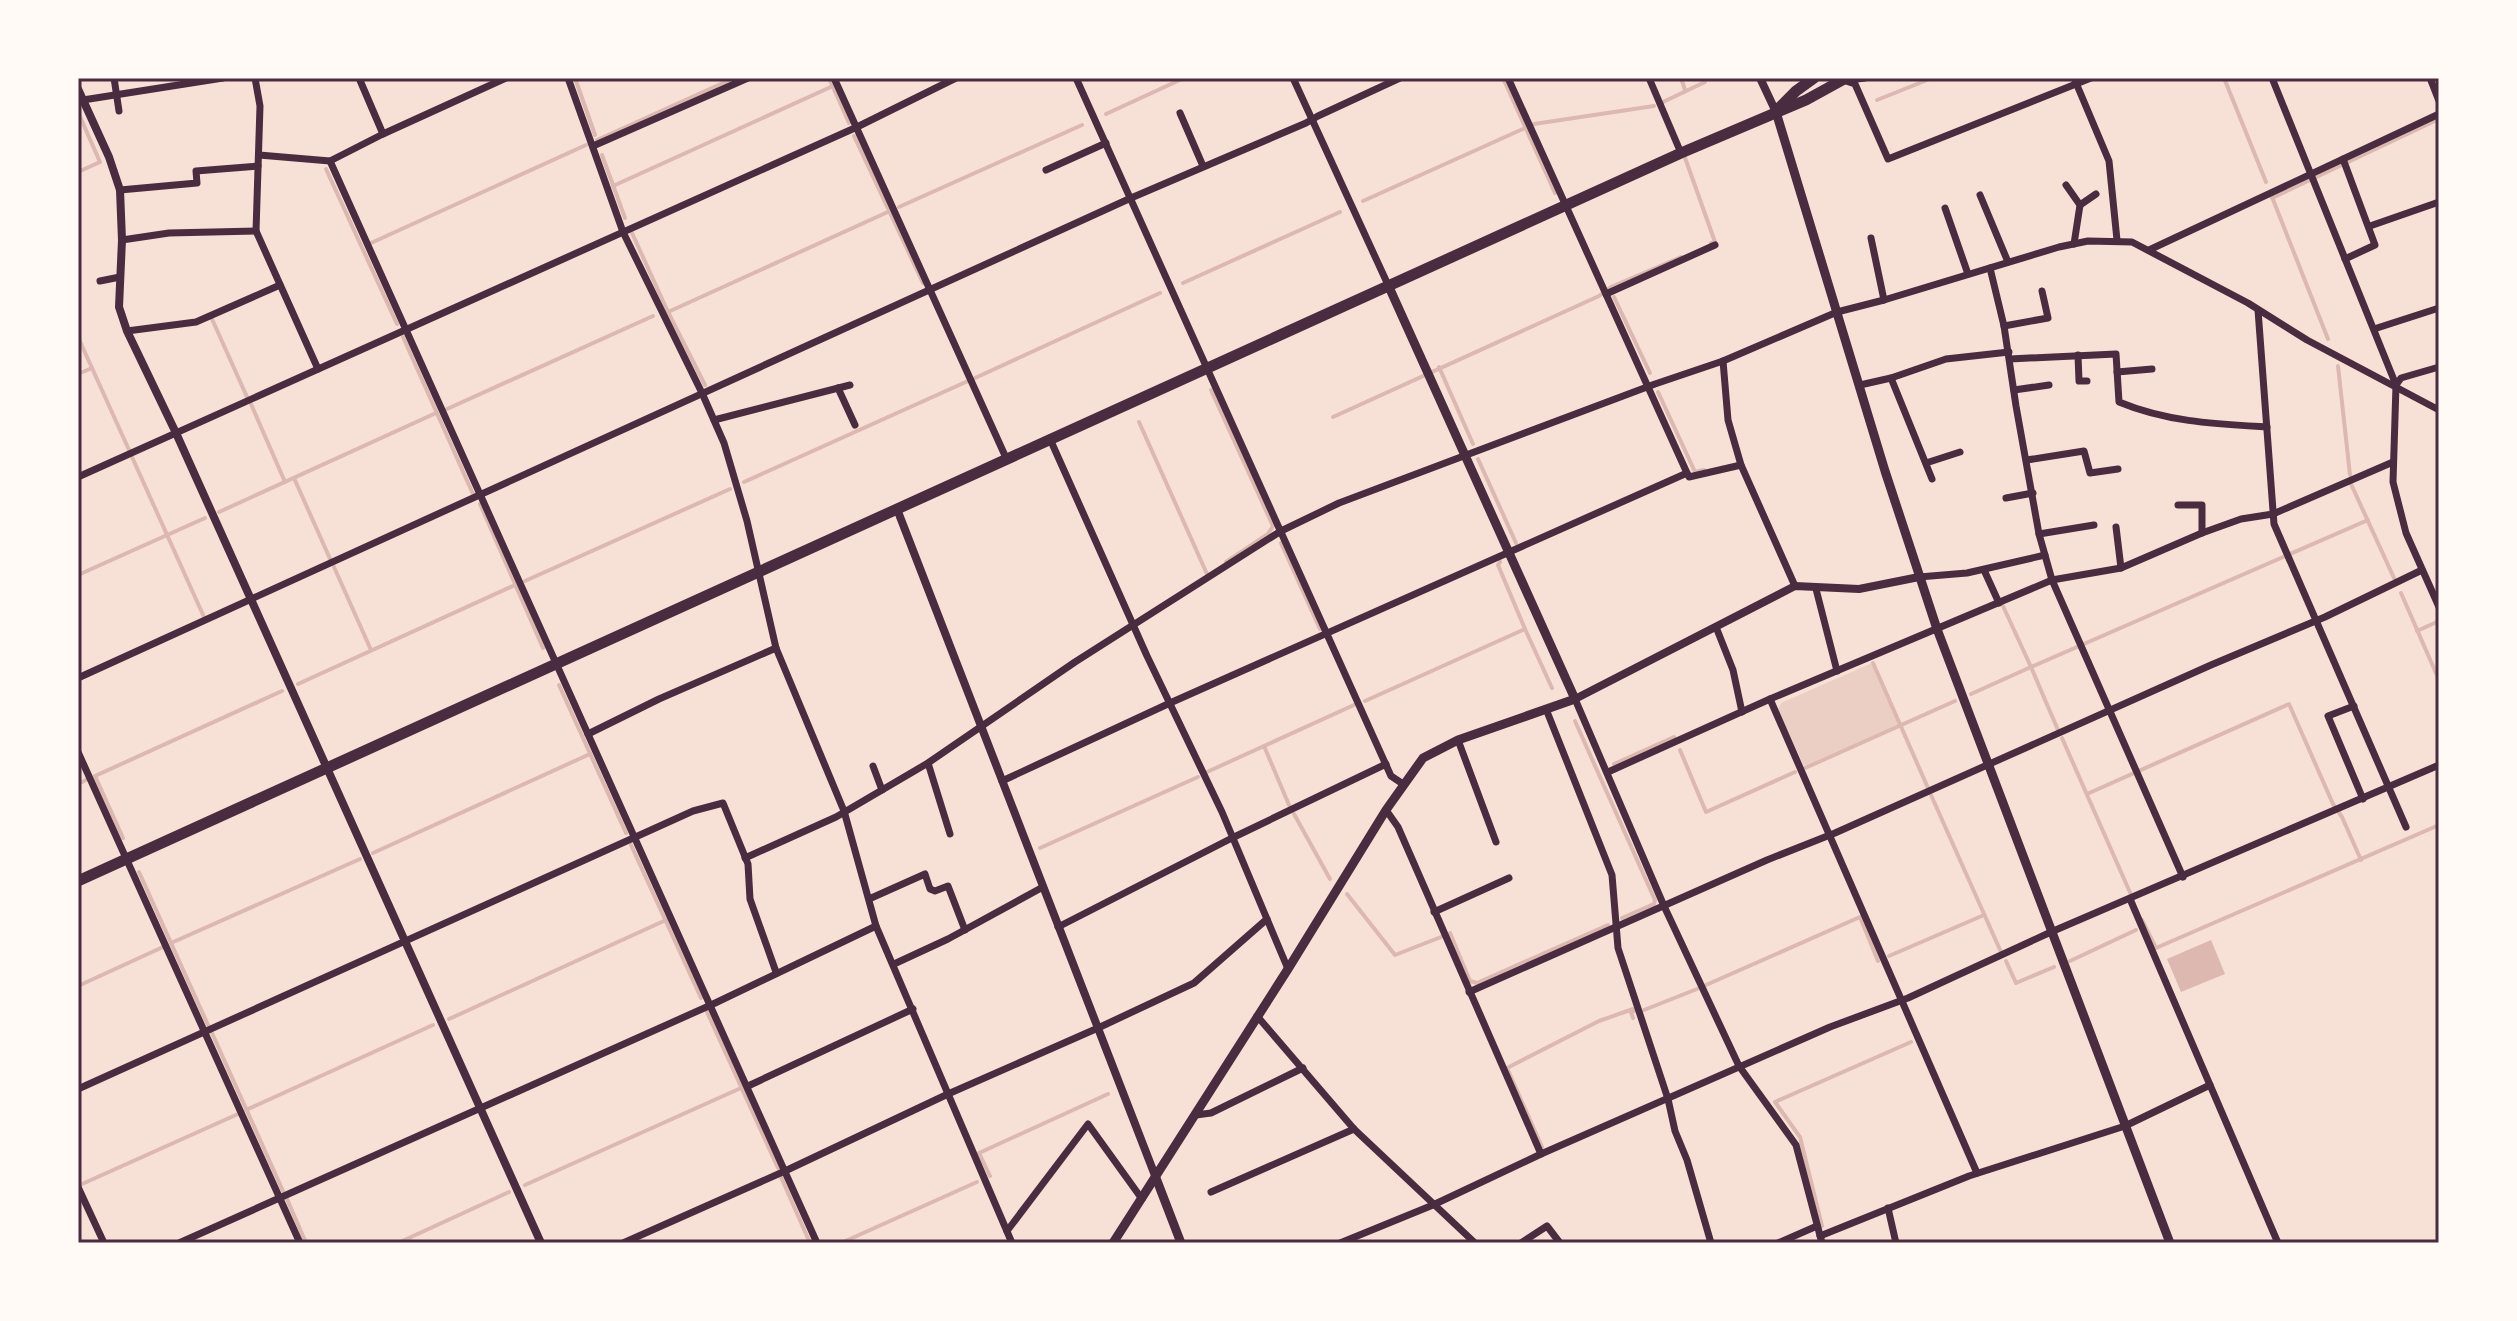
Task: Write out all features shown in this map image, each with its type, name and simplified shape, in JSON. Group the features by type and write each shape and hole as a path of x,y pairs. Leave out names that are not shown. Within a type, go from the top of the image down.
{"highway":[{"path":"1776,112 1811,79"},
{"path":"78,881 1681,153 1806,100 1845,79"}],"main road":[{"path":"1776,112 1937,629 2170,1243"},
{"path":"1113,1243 1386,810 1423,758 1458,740 1575,699 1389,287"},
{"path":"1156,1178 1181,1243"}],"street":[{"path":"114,78 119,111"},
{"path":"83,100 223,78"},
{"path":"255,78 260,106 256,231 318,369"},
{"path":"359,78 383,134"},
{"path":"259,155 330,161 506,78"},
{"path":"568,78 623,232 724,443 747,521 776,648 844,811 876,926 1012,1243"},
{"path":"593,146 748,78"},
{"path":"834,78 1007,460"},
{"path":"78,477 857,127 956,78"},
{"path":"1076,78 1391,776 1403,784"},
{"path":"1293,78 1389,287"},
{"path":"78,678 1400,78"},
{"path":"1508,78 1689,477 1741,465"},
{"path":"1649,78 1681,153"},
{"path":"1760,78 1776,112"},
{"path":"1845,79 1865,78"},
{"path":"1845,79 1855,84 1888,159 2075,81 2091,78"},
{"path":"2272,78 2396,385 2393,482 2406,533 2439,607"},
{"path":"2430,78 2439,101"},
{"path":"2075,81 2109,161 2117,240"},
{"path":"78,89 109,157 120,190 122,240 119,307 127,331 176,433 541,1243"},
{"path":"1180,113 1203,166"},
{"path":"2149,250 2439,114"},
{"path":"1046,170 1106,143"},
{"path":"2343,159 2375,245 2345,259"},
{"path":"330,161 817,1243"},
{"path":"120,190 197,183 196,171 258,166"},
{"path":"2066,185 2080,205 2074,244"},
{"path":"2080,205 2096,194"},
{"path":"1980,195 2008,262"},
{"path":"2370,226 2439,202"},
{"path":"1945,208 1968,274"},
{"path":"122,240 169,233 256,231"},
{"path":"1871,238 1884,300"},
{"path":"745,858 836,817 928,763 1133,625 1281,531 1339,503 1723,361 1837,312 2074,244 2117,240 2132,242 2439,410"},
{"path":"1606,294 1715,245"},
{"path":"1990,268 2004,326 2039,534 2052,580 2183,877"},
{"path":"100,281 120,277"},
{"path":"127,331 196,322 280,285"},
{"path":"2004,326 2048,318 2042,291"},
{"path":"2374,329 2439,308"},
{"path":"2258,310 2274,524 2406,827"},
{"path":"1860,385 1946,359 2116,354 2119,402 2138,410 2197,423 2267,427"},
{"path":"2078,355 2079,381 2087,381"},
{"path":"1723,361 1728,420 1741,465 1795,586"},
{"path":"2396,385 2401,378 2439,367"},
{"path":"2117,372 2152,369"},
{"path":"1891,378 1932,479"},
{"path":"714,420 850,385"},
{"path":"2014,390 2049,385"},
{"path":"838,388 855,425"},
{"path":"1050,439 1232,838 1288,969"},
{"path":"2027,460 2084,451 2090,473 2118,469"},
{"path":"1926,463 1960,452"},
{"path":"1608,772 1770,699 2052,580 2121,568 2241,519 2273,514 2393,462"},
{"path":"1002,781 1687,473"},
{"path":"2006,498 2033,493"},
{"path":"2178,505 2202,505 2202,533"},
{"path":"897,509 1156,1178"},
{"path":"2039,534 2094,525"},
{"path":"2116,527 2121,568"},
{"path":"2045,555 1984,570 1919,577 1859,589 1795,586 1575,699 1664,906 1739,1066 1796,1145 1821,1240 1888,1208 1977,1173 2125,1126 2210,1085"},
{"path":"1984,570 1999,603"},
{"path":"1469,992 2109,712 2422,570"},
{"path":"1816,589 1837,671"},
{"path":"1716,627 1733,670 1742,712"},
{"path":"588,734 776,648"},
{"path":"1770,699 1977,1173"},
{"path":"2354,706 2328,716 2363,799"},
{"path":"1546,709 1612,875 1618,948 1711,1243"},
{"path":"1458,740 1496,842"},
{"path":"78,752 300,1243"},
{"path":"928,763 950,834"},
{"path":"1058,927 1386,764"},
{"path":"1340,1243 1433,1205 1739,1066 1900,1000 2439,765"},
{"path":"873,766 882,790"},
{"path":"78,1089 693,811 723,803 745,858 750,899 776,972"},
{"path":"1386,810 1398,827 1541,1154"},
{"path":"869,899 925,874 930,889 935,891 948,886 965,930"},
{"path":"1434,912 1509,878"},
{"path":"894,964 1043,887"},
{"path":"2130,899 2278,1243"},
{"path":"623,1243 1194,983 1267,919"},
{"path":"179,1243 711,1005 876,926"},
{"path":"748,1086 913,1009"},
{"path":"1257,1016 1354,1129 1475,1243"},
{"path":"1196,1115 1211,1113 1303,1068"},
{"path":"1007,1231 1088,1124 1142,1199"},
{"path":"1211,1192 1354,1129"},
{"path":"78,1187 104,1243"},
{"path":"1888,1208 1896,1243"},
{"path":"1521,1243 1547,1226 1560,1243"},
{"path":"1778,1243 1817,1226"}],"shaded area":[{"path":"1872,663 1899,724 1804,766 1778,709 1781,703"},
{"path":"2211,940 2225,974 2181,992 2167,959"}],"waterway":[{"path":"575,78 595,135"},
{"path":"597,140 734,78"},
{"path":"829,78 849,123"},
{"path":"1106,114 1184,78"},
{"path":"1503,78 1555,193"},
{"path":"1681,78 1685,90"},
{"path":"1877,100 1932,78"},
{"path":"2224,78 2266,182"},
{"path":"1663,102 1705,82"},
{"path":"613,186 833,86"},
{"path":"1534,124 1654,106"},
{"path":"78,112 100,162 78,172"},
{"path":"2272,198 2439,119"},
{"path":"899,207 1082,125"},
{"path":"1363,201 1525,128"},
{"path":"854,136 923,283"},
{"path":"371,243 586,145"},
{"path":"1683,152 1715,242 1711,243"},
{"path":"602,155 625,218"},
{"path":"326,169 397,324"},
{"path":"2272,197 2328,339"},
{"path":"668,312 890,211"},
{"path":"1183,283 1340,212"},
{"path":"632,233 705,385"},
{"path":"1333,417 1681,257"},
{"path":"975,378 1160,293"},
{"path":"1614,297 1650,373"},
{"path":"447,409 653,316"},
{"path":"212,319 247,397"},
{"path":"78,337 129,450"},
{"path":"403,337 473,494"},
{"path":"2338,366 2350,475"},
{"path":"1439,367 1473,444"},
{"path":"78,374 92,368"},
{"path":"744,482 968,381"},
{"path":"1211,390 1273,526 1268,534 1226,562"},
{"path":"1658,392 1695,472 1704,470"},
{"path":"251,404 285,482"},
{"path":"219,512 436,413"},
{"path":"1139,422 1207,574"},
{"path":"132,457 204,617"},
{"path":"1478,459 1516,543"},
{"path":"294,478 331,561"},
{"path":"2351,484 2394,578"},
{"path":"525,581 730,489"},
{"path":"480,504 543,648"},
{"path":"78,575 205,518"},
{"path":"2003,606 2031,667 2368,520"},
{"path":"1281,543 1320,629"},
{"path":"1500,562 1498,565 1525,629"},
{"path":"334,567 371,650"},
{"path":"298,684 515,585"},
{"path":"2401,593 2439,680"},
{"path":"2417,631 2439,621"},
{"path":"1365,701 1525,629 1552,688"},
{"path":"1873,663 1928,788"},
{"path":"1971,694 2031,667 2058,730"},
{"path":"559,685 626,833"},
{"path":"123,838 95,776 282,691"},
{"path":"1805,768 1955,701"},
{"path":"2087,794 2289,704 2361,860"},
{"path":"1207,772 1354,705"},
{"path":"1575,721 1655,900 1654,904 1622,918"},
{"path":"1614,764 1674,737"},
{"path":"2062,738 2132,897"},
{"path":"1264,746 1289,805"},
{"path":"1680,750 1706,812 1795,772"},
{"path":"373,853 590,754"},
{"path":"1040,848 1198,777"},
{"path":"78,784 86,780"},
{"path":"1931,795 2001,952"},
{"path":"1294,814 1330,879"},
{"path":"2142,920 2156,948 2439,825"},
{"path":"631,845 701,998"},
{"path":"171,943 360,859"},
{"path":"139,872 208,1025"},
{"path":"1347,894 1395,955 1441,937"},
{"path":"1889,956 1984,915"},
{"path":"1706,985 1860,917 1878,961"},
{"path":"449,1019 666,920"},
{"path":"1450,933 1470,981 1477,983 1608,925"},
{"path":"2070,961 2136,930"},
{"path":"78,986 163,947"},
{"path":"2006,961 2016,983 2054,967"},
{"path":"1644,1010 1697,989"},
{"path":"1542,1147 1507,1068 1599,1021 1633,1009 1633,1018"},
{"path":"707,1012 778,1168"},
{"path":"246,1110 433,1025"},
{"path":"212,1033 283,1191"},
{"path":"1822,1226 1800,1137 1775,1102 1911,1042"},
{"path":"525,1185 741,1088"},
{"path":"990,1176 979,1153 1108,1094"},
{"path":"82,1184 238,1114"},
{"path":"781,1177 810,1243"},
{"path":"841,1243 977,1182"},
{"path":"398,1243 509,1192"},
{"path":"287,1199 306,1243"}]}
